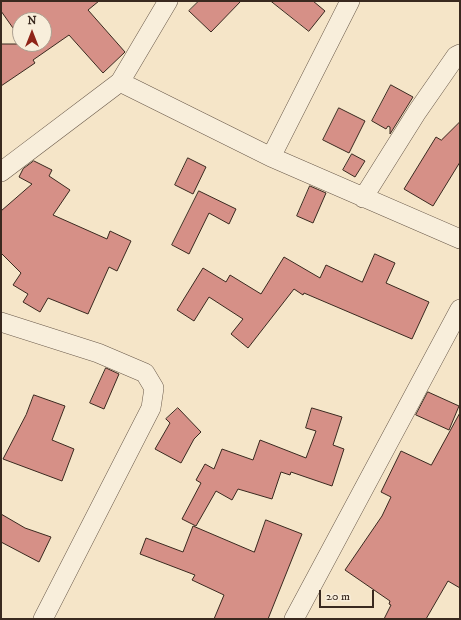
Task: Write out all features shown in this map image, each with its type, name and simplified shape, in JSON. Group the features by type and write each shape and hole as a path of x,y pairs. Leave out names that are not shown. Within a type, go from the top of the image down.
{"street":[{"path":"1,172 120,82 168,1"},
{"path":"271,157 350,1"},
{"path":"363,198 417,112 456,56 460,54"},
{"path":"120,82 271,157 460,239"},
{"path":"294,619 460,309"},
{"path":"1,322 98,353 145,373 154,388 151,408 43,619"}],"building":[{"path":"1,1 99,1 88,10 125,52 103,73 69,35 52,47 52,12 12,12 12,27 1,11"},
{"path":"199,1 241,1 211,32 189,11"},
{"path":"271,1 313,1 325,11 309,31"},
{"path":"1,44 12,44 12,52 45,52 33,60 35,63 1,86"},
{"path":"391,85 413,97 390,134 390,127 388,126 386,129 372,121"},
{"path":"339,108 365,121 349,153 323,140"},
{"path":"460,122 460,162 433,206 404,189 436,137 441,140"},
{"path":"352,154 365,161 355,177 343,170"},
{"path":"188,158 206,167 193,194 175,185"},
{"path":"34,161 52,170 49,176 70,190 53,215 107,239 110,231 131,241 117,271 109,267 88,314 48,298 40,312 23,302 28,294 13,285 21,273 1,253 1,211 32,184 19,177 23,169"},
{"path":"310,186 326,193 313,223 297,216"},
{"path":"199,191 236,209 229,224 209,213 189,254 172,245"},
{"path":"375,254 395,263 386,283 429,302 412,339 304,293 303,295 294,289 248,348 231,334 243,319 209,297 194,321 177,310 203,268 226,282 230,275 261,294 284,257 320,278 326,265 362,282"},
{"path":"106,368 119,374 104,409 90,403"},
{"path":"428,392 459,406 449,430 416,415"},
{"path":"34,395 65,406 52,440 74,449 62,481 3,459 26,415"},
{"path":"178,408 201,432 194,439 181,463 155,449 170,423 166,419"},
{"path":"312,408 342,417 333,445 344,449 332,486 291,472 290,475 281,472 272,499 238,489 232,500 216,491 196,526 182,519 201,483 196,480 205,464 214,469 222,449 253,460 260,440 306,458 316,431 306,428"},
{"path":"460,413 460,588 448,581 426,619 384,619 391,605 389,604 390,601 345,570 382,516 391,497 381,492 401,451 431,465"},
{"path":"1,514 25,528 51,537 39,562 1,542"},
{"path":"266,520 302,534 268,619 214,619 224,595 192,580 195,575 140,554 146,538 183,552 193,526 254,552"}]}
